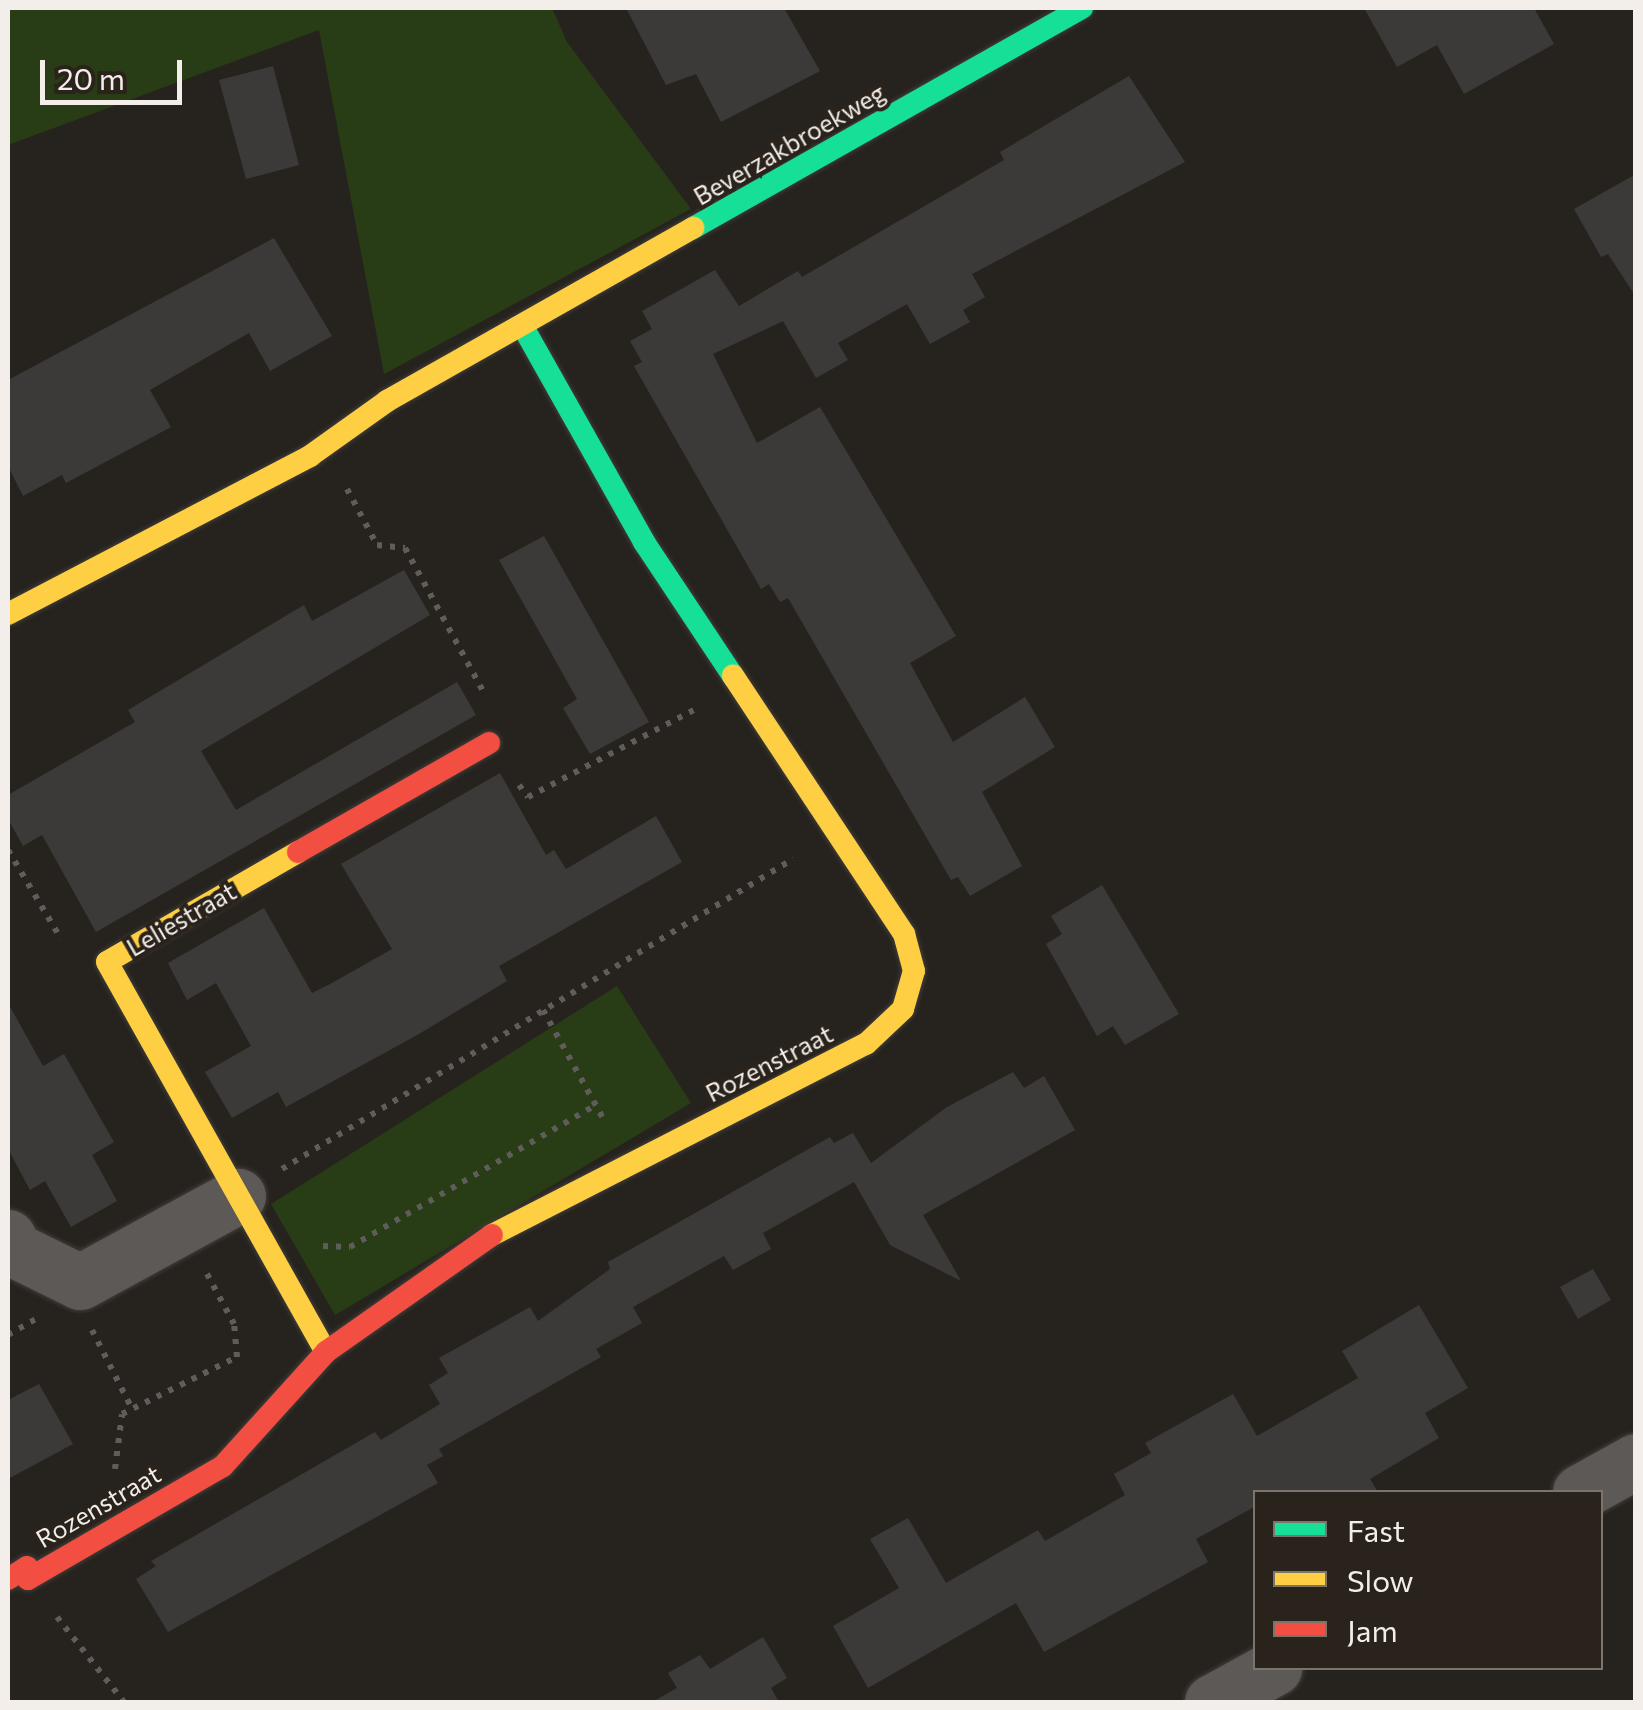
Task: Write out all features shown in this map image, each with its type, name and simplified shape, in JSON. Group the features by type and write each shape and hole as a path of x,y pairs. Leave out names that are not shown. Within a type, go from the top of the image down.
{"street":[{"name":"Beverzakbroekweg","path":"8,614 164,526 247,492 387,401 523,328 1082,8"},
{"name":"Rozenstraat","path":"18,1578 222,1466 326,1352 494,1234 866,1044 904,1009 914,971 904,934 644,542 523,328"},
{"name":"Leliestraat","path":"326,1352 107,962 489,742"},
{"path":"8,1237 15,1250 80,1282 238,1196"},
{"path":"1584,1490 1636,1461"},
{"path":"1212,1702 1270,1670"}],"path":[{"path":"340,476 377,545 406,548 487,700 489,742 528,797 740,687"},
{"path":"238,1196 836,832"},
{"path":"8,850 78,967 107,962"},
{"path":"544,1010 598,1104 623,1168"},
{"path":"264,1243 350,1248 598,1104"},
{"path":"106,1533 122,1414 237,1358 234,1324 182,1226"},
{"path":"83,1313 132,1409"},
{"path":"18,1578 124,1702"}],"green space":[{"path":"8,8 552,8 567,42 691,209 384,374 319,30 8,145"},
{"path":"617,986 691,1103 335,1315 271,1204"}],"building":[{"path":"626,8 784,8 820,71 721,122 696,74 666,85"},
{"path":"1364,8 1534,8 1554,44 1464,94 1437,45 1397,67"},
{"path":"273,66 299,165 246,179 219,80"},
{"path":"1129,76 1185,162 972,274 985,297 963,310 970,322 930,344 907,304 838,343 848,360 816,378 783,321 713,354 757,443 820,407 956,636 910,663 953,742 1025,697 1055,747 982,792 1022,866 970,896 958,877 951,880 788,598 780,602 769,584 761,589 634,366 642,362 630,341 652,329 642,311 715,270 739,306 798,271 802,277 1004,160 1000,152"},
{"path":"1636,174 1636,297 1608,254 1601,257 1574,209"},
{"path":"274,238 332,336 270,371 249,333 150,390 171,427 66,483 62,475 23,496 8,466 8,380"},
{"path":"544,536 649,722 590,754 563,708 577,699 499,560"},
{"path":"404,570 430,615 201,751 236,810 457,682 476,715 96,932 42,835 23,846 8,819 8,795 135,722 128,710 304,605 312,621"},
{"path":"500,773 546,855 554,850 566,869 656,816 682,862 499,966 507,981 419,1034 286,1107 278,1092 232,1118 205,1072 251,1046 216,983 187,1000 168,963 264,908 312,993 392,949 341,864"},
{"path":"1102,885 1179,1014 1125,1045 1113,1026 1097,1036 1046,944 1062,934 1051,916"},
{"path":"8,1003 43,1066 64,1054 114,1142 92,1155 117,1201 71,1227 45,1181 30,1190 8,1149"},
{"path":"1013,1072 1024,1088 1044,1076 1075,1130 923,1215 961,1281 890,1245 854,1182 763,1233 771,1249 733,1270 724,1256 633,1307 642,1323 596,1349 601,1357 439,1449 443,1456 427,1465 438,1483 168,1632 136,1579 156,1566 151,1561 375,1432 381,1440 440,1404 429,1385 448,1373 439,1358 530,1307 538,1321 610,1269 608,1262 830,1137 834,1143 853,1133 871,1163 947,1107"},
{"path":"1593,1269 1611,1300 1578,1319 1560,1287"},
{"path":"1419,1305 1468,1388 1425,1413 1439,1438 1370,1479 1377,1490 1253,1490 1253,1508 1196,1539 1208,1562 1044,1652 1016,1603 868,1688 833,1626 899,1588 870,1539 908,1518 946,1583 1038,1530 1045,1541 1125,1495 1114,1474 1151,1453 1145,1443 1233,1394 1257,1436 1358,1378 1342,1351"},
{"path":"39,1384 73,1444 8,1479 8,1400"},
{"path":"763,1637 787,1678 771,1688 779,1702 652,1702 677,1688 668,1673 700,1655 710,1669"}],"traffic: fast":[{"path":"693,228 1082,8"},
{"path":"523,327 644,542 733,676"}],"traffic: slow":[{"path":"8,614 310,456 387,401 693,228"},
{"path":"492,1235 866,1044 903,1009 914,971 904,934 733,676"},
{"path":"298,852 107,962 326,1352"}],"traffic: jam":[{"path":"298,852 489,743"},
{"path":"8,1579 27,1567 28,1579 223,1466 326,1352 492,1235"}]}
